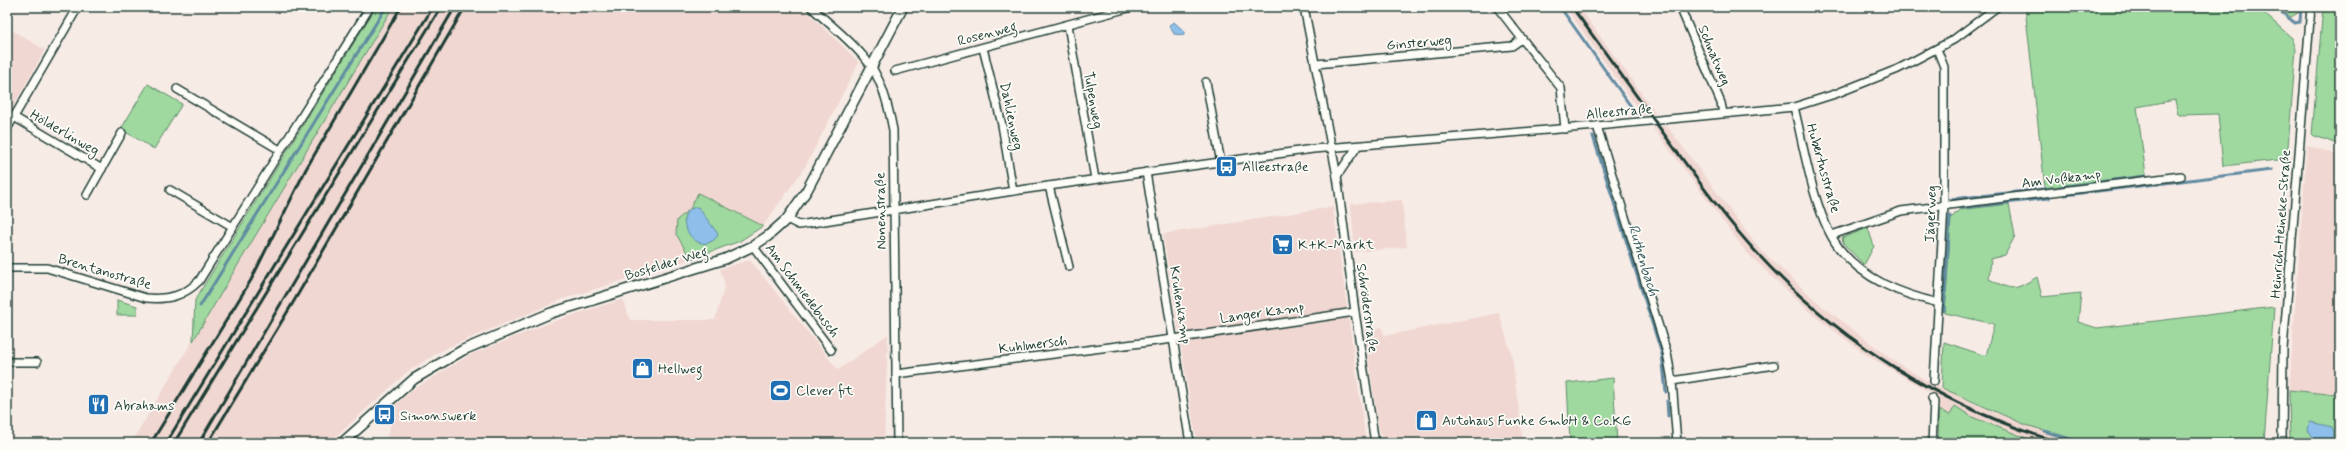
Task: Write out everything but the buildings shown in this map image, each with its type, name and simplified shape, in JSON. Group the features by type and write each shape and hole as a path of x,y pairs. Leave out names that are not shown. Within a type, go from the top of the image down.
{"street":[{"path":"7,129 78,7"},
{"name":"Brentanostraße","path":"7,268 47,268 146,298 162,300 190,291 199,281 370,7"},
{"name":"Nonenstraße","path":"811,7 864,56 886,98 893,130 897,443"},
{"name":"Bosfelder Weg","path":"342,443 414,380 464,350 551,313 713,263 753,246 787,219 807,190 903,7"},
{"name":"Rosenweg","path":"894,71 1132,7"},
{"name":"Schröderstraße","path":"1304,7 1316,64 1330,148 1337,176 1355,312 1375,443"},
{"path":"1497,7 1561,88 1565,129"},
{"name":"Schnatweg","path":"1680,7 1721,103 1723,113"},
{"name":"Alleestraße","path":"787,219 799,225 1095,179 1330,148 1565,129 1794,107 1871,81 1937,49 1953,40 1997,7"},
{"name":"Heinrich-Heineke-Straße","path":"2282,443 2284,349 2311,7"},
{"name":"Tulpenweg","path":"1068,25 1095,179"},
{"name":"Ginsterweg","path":"1316,64 1512,46 1522,39"},
{"name":"Dahlienweg","path":"983,48 1002,125 1013,191"},
{"name":"Jägerweg","path":"1934,381 1944,206 1944,67 1937,49"},
{"path":"1206,82 1221,163"},
{"path":"177,89 280,150"},
{"name":"Hubertusstraße","path":"1794,107 1813,185 1825,222 1840,248 1859,267 1881,284 1907,295 1939,303"},
{"name":"Hölderlinweg","path":"14,117 102,169"},
{"path":"1597,126 1667,353 1672,381 1677,443"},
{"name":"Hölderlinweg","path":"87,195 122,133"},
{"path":"1337,176 1357,147"},
{"name":"Kruhenkamp","path":"1146,172 1190,443"},
{"name":"Am Voßkamp","path":"1944,206 2181,176"},
{"path":"1048,186 1069,267"},
{"path":"170,190 233,227"},
{"name":"Hubertusstraße","path":"1832,235 1901,211 1944,206"},
{"name":"Am Schmiedebusch","path":"753,246 831,350"},
{"name":"Langer Kamp","path":"1173,339 1355,312"},
{"name":"Kuhlmersch","path":"896,374 1173,339"},
{"path":"7,362 37,362"},
{"path":"1672,381 1774,365"},
{"path":"1932,398 1934,402 1932,443"}],"shaded area":[{"path":"393,7 802,7 859,62 805,167 763,226 698,193 690,209 677,220 676,234 691,259 563,299 446,348 407,372 329,443 131,443"},
{"path":"1565,7 1579,7 1656,113 1635,115 1634,108 1636,106"},
{"path":"7,27 45,50 9,114 7,113"},
{"path":"1667,126 1764,253 1822,306 1893,360 1929,382 1978,405 2026,425 2087,443 2039,443 1972,417 1955,406 1950,415 1939,410 1938,397 1865,354 1813,315 1746,252 1653,128"},
{"path":"2307,145 2340,156 2338,395 2289,390"},
{"path":"1402,200 1407,247 1355,252 1351,204"},
{"path":"1333,207 1366,443 1197,443 1163,234"},
{"path":"750,260 838,370 888,334 884,443 385,443 394,415 390,410 414,389 470,355 552,322 623,299 630,320 715,320 725,285 720,269"},
{"path":"1499,313 1512,356 1523,443 1384,443 1379,428 1364,330 1382,327 1384,336"}],"green space":[{"path":"376,7 393,7 193,341 195,300"},
{"path":"2025,7 2257,7 2292,38 2296,49 2287,159 2223,166 2218,114 2178,115 2175,100 2137,107 2146,175 2045,188"},
{"path":"2278,7 2299,7 2298,13 2291,17"},
{"path":"2323,7 2340,7 2340,145 2312,135"},
{"path":"148,84 182,104 154,149 121,129"},
{"path":"698,193 763,226 740,241 691,259 676,234 677,220 690,209"},
{"path":"2009,204 2015,236 2005,255 1991,259 1989,279 2003,286 2013,288 2023,285 2037,277 2042,297 2081,293 2078,322 2097,328 2274,307 2264,443 2087,443 2026,425 1942,388 1944,342 1986,356 1994,324 1945,313 1951,218 1959,210"},
{"path":"1868,228 1874,246 1864,265 1843,243 1842,238"},
{"path":"117,300 137,306 137,315 117,315"},
{"path":"2338,372 2340,372 2340,443 2290,443 2289,390 2338,395"},
{"path":"1613,378 1617,443 1570,443 1567,383"},
{"path":"1955,406 1972,417 2039,443 1938,443 1939,410 1950,415"}],"water":[{"path":"1174,22 1184,31 1184,35 1174,34 1169,25"},
{"path":"698,207 718,234 712,241 704,243 697,242 691,237 684,223 685,215 689,210"},
{"path":"2310,422 2332,427 2334,432 2332,442 2315,440 2308,430"}],"waterway":[{"path":"200,306 386,7"},
{"name":"Ruthenbach","path":"1560,7 1632,108"},
{"path":"2275,7 2295,23 2300,22 2301,7"},
{"name":"Ruthenbach","path":"1593,136 1662,354 1666,392"},
{"path":"2065,195 2272,170"},
{"path":"2059,187 2146,176"},
{"path":"1952,199 2052,188"},
{"path":"1960,208 2049,198"},
{"path":"1944,311 1950,216"},
{"name":"Ruthenbach","path":"1667,401 1668,416"},
{"path":"2044,431 2082,443"}],"railway":[{"path":"151,443 251,280 306,169 401,7"},
{"path":"166,443 433,7"},
{"path":"174,443 441,7"},
{"path":"199,443 455,7"},
{"path":"208,443 294,301 465,7"},
{"path":"1572,7 1700,184 1744,239 1788,285 1822,315 1858,343 1935,391 1976,411 2061,443"}],"place":[{"name":"Alleestraße","path":"1226,166"},
{"name":"K+K-Markt","path":"1282,244"},
{"name":"Hellweg","path":"643,368"},
{"name":"Clever fit","path":"781,390"},
{"name":"Abrahams","path":"98,405"},
{"name":"Simonswerk","path":"384,415"},
{"name":"Autohaus Funke GmbH & Co.KG","path":"1427,420"}]}
